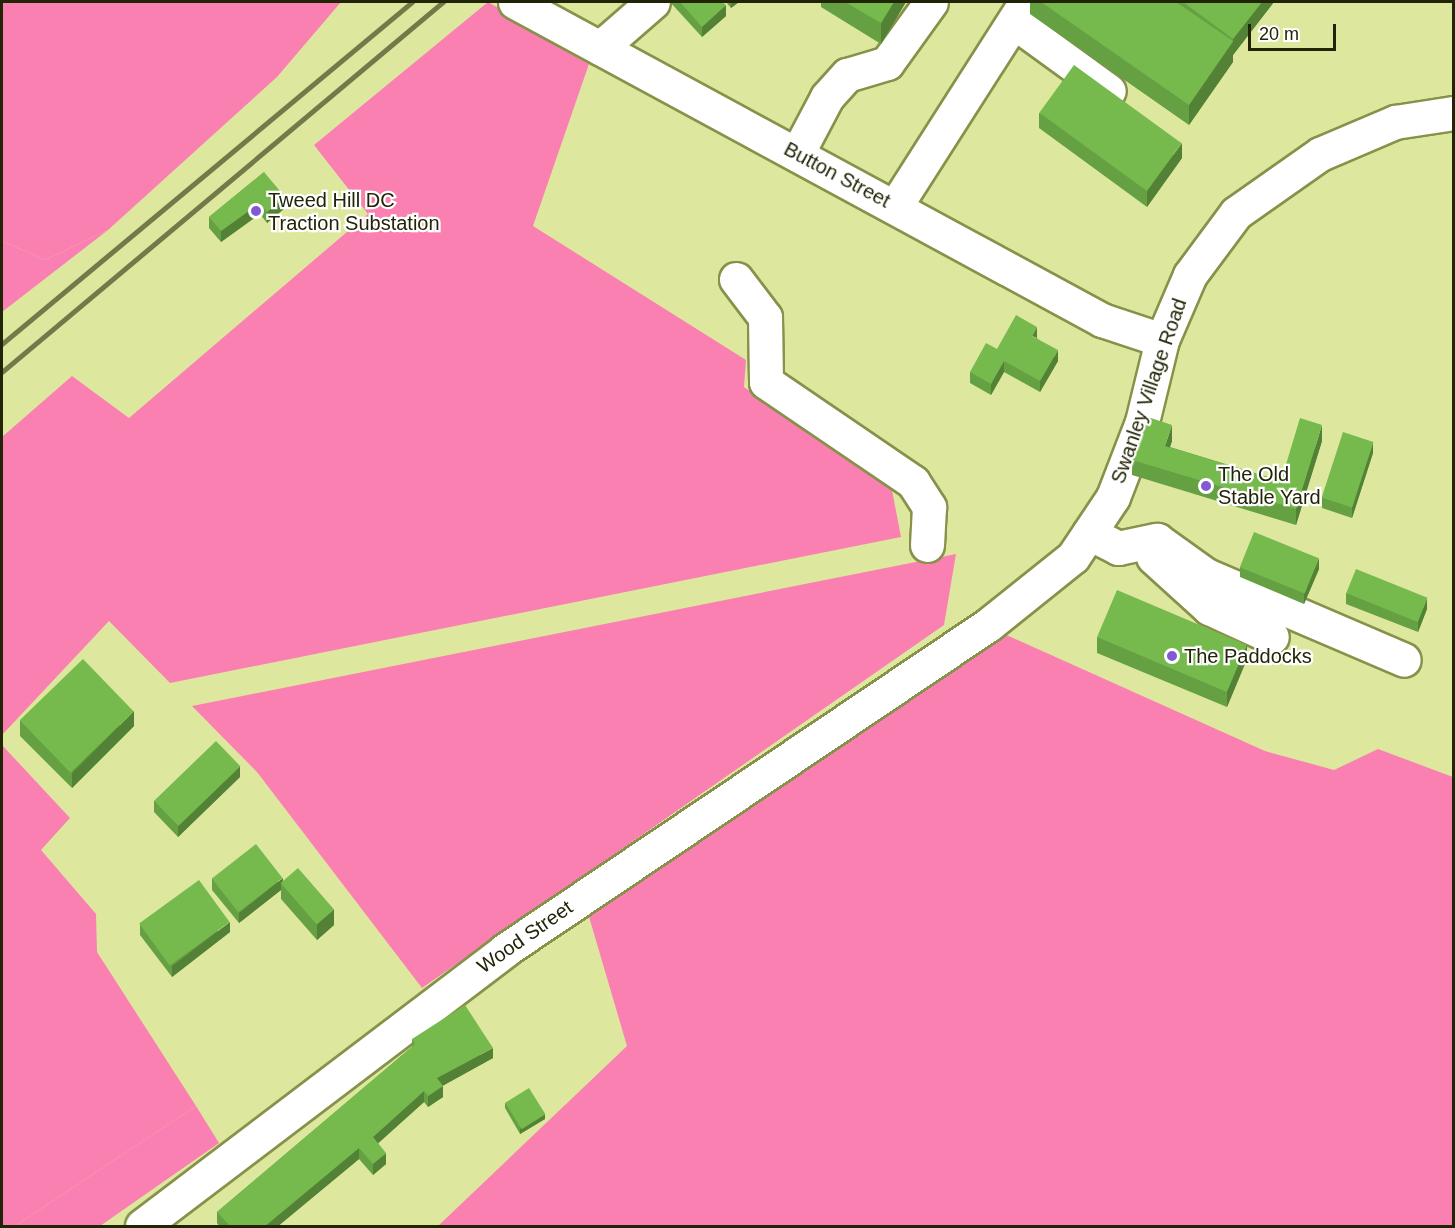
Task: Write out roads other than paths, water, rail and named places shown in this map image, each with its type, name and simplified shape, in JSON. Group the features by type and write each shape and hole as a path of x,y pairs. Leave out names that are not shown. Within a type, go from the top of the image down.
{"street":[{"name":"Button Street","path":"515,2 896,205 1102,320 1162,340"},
{"path":"600,48 653,2"},
{"path":"797,154 827,97 847,75 887,63 931,2"},
{"path":"896,205 1020,12 1130,106"},
{"name":"Swanley Village Road","path":"921,668 988,626 1065,564 1089,534 1113,497 1142,422 1162,340 1191,275 1236,213 1320,154 1395,122 1454,113"},
{"path":"736,279 765,317 766,382 913,482 929,507 927,545"},
{"path":"1089,534 1118,548 1157,540 1206,575 1404,660"},
{"path":"1134,545 1200,602 1272,637"},
{"name":"Wood Street","path":"142,1227 505,950 921,668"}],"railway":[{"path":"2,344 412,2"},
{"path":"2,372 443,2"}],"place":[{"name":"Tweed Hill DC Traction Substation","path":"256,211"},
{"name":"The Old Stable Yard","path":"1206,486"},
{"name":"The Paddocks","path":"1172,656"}]}
